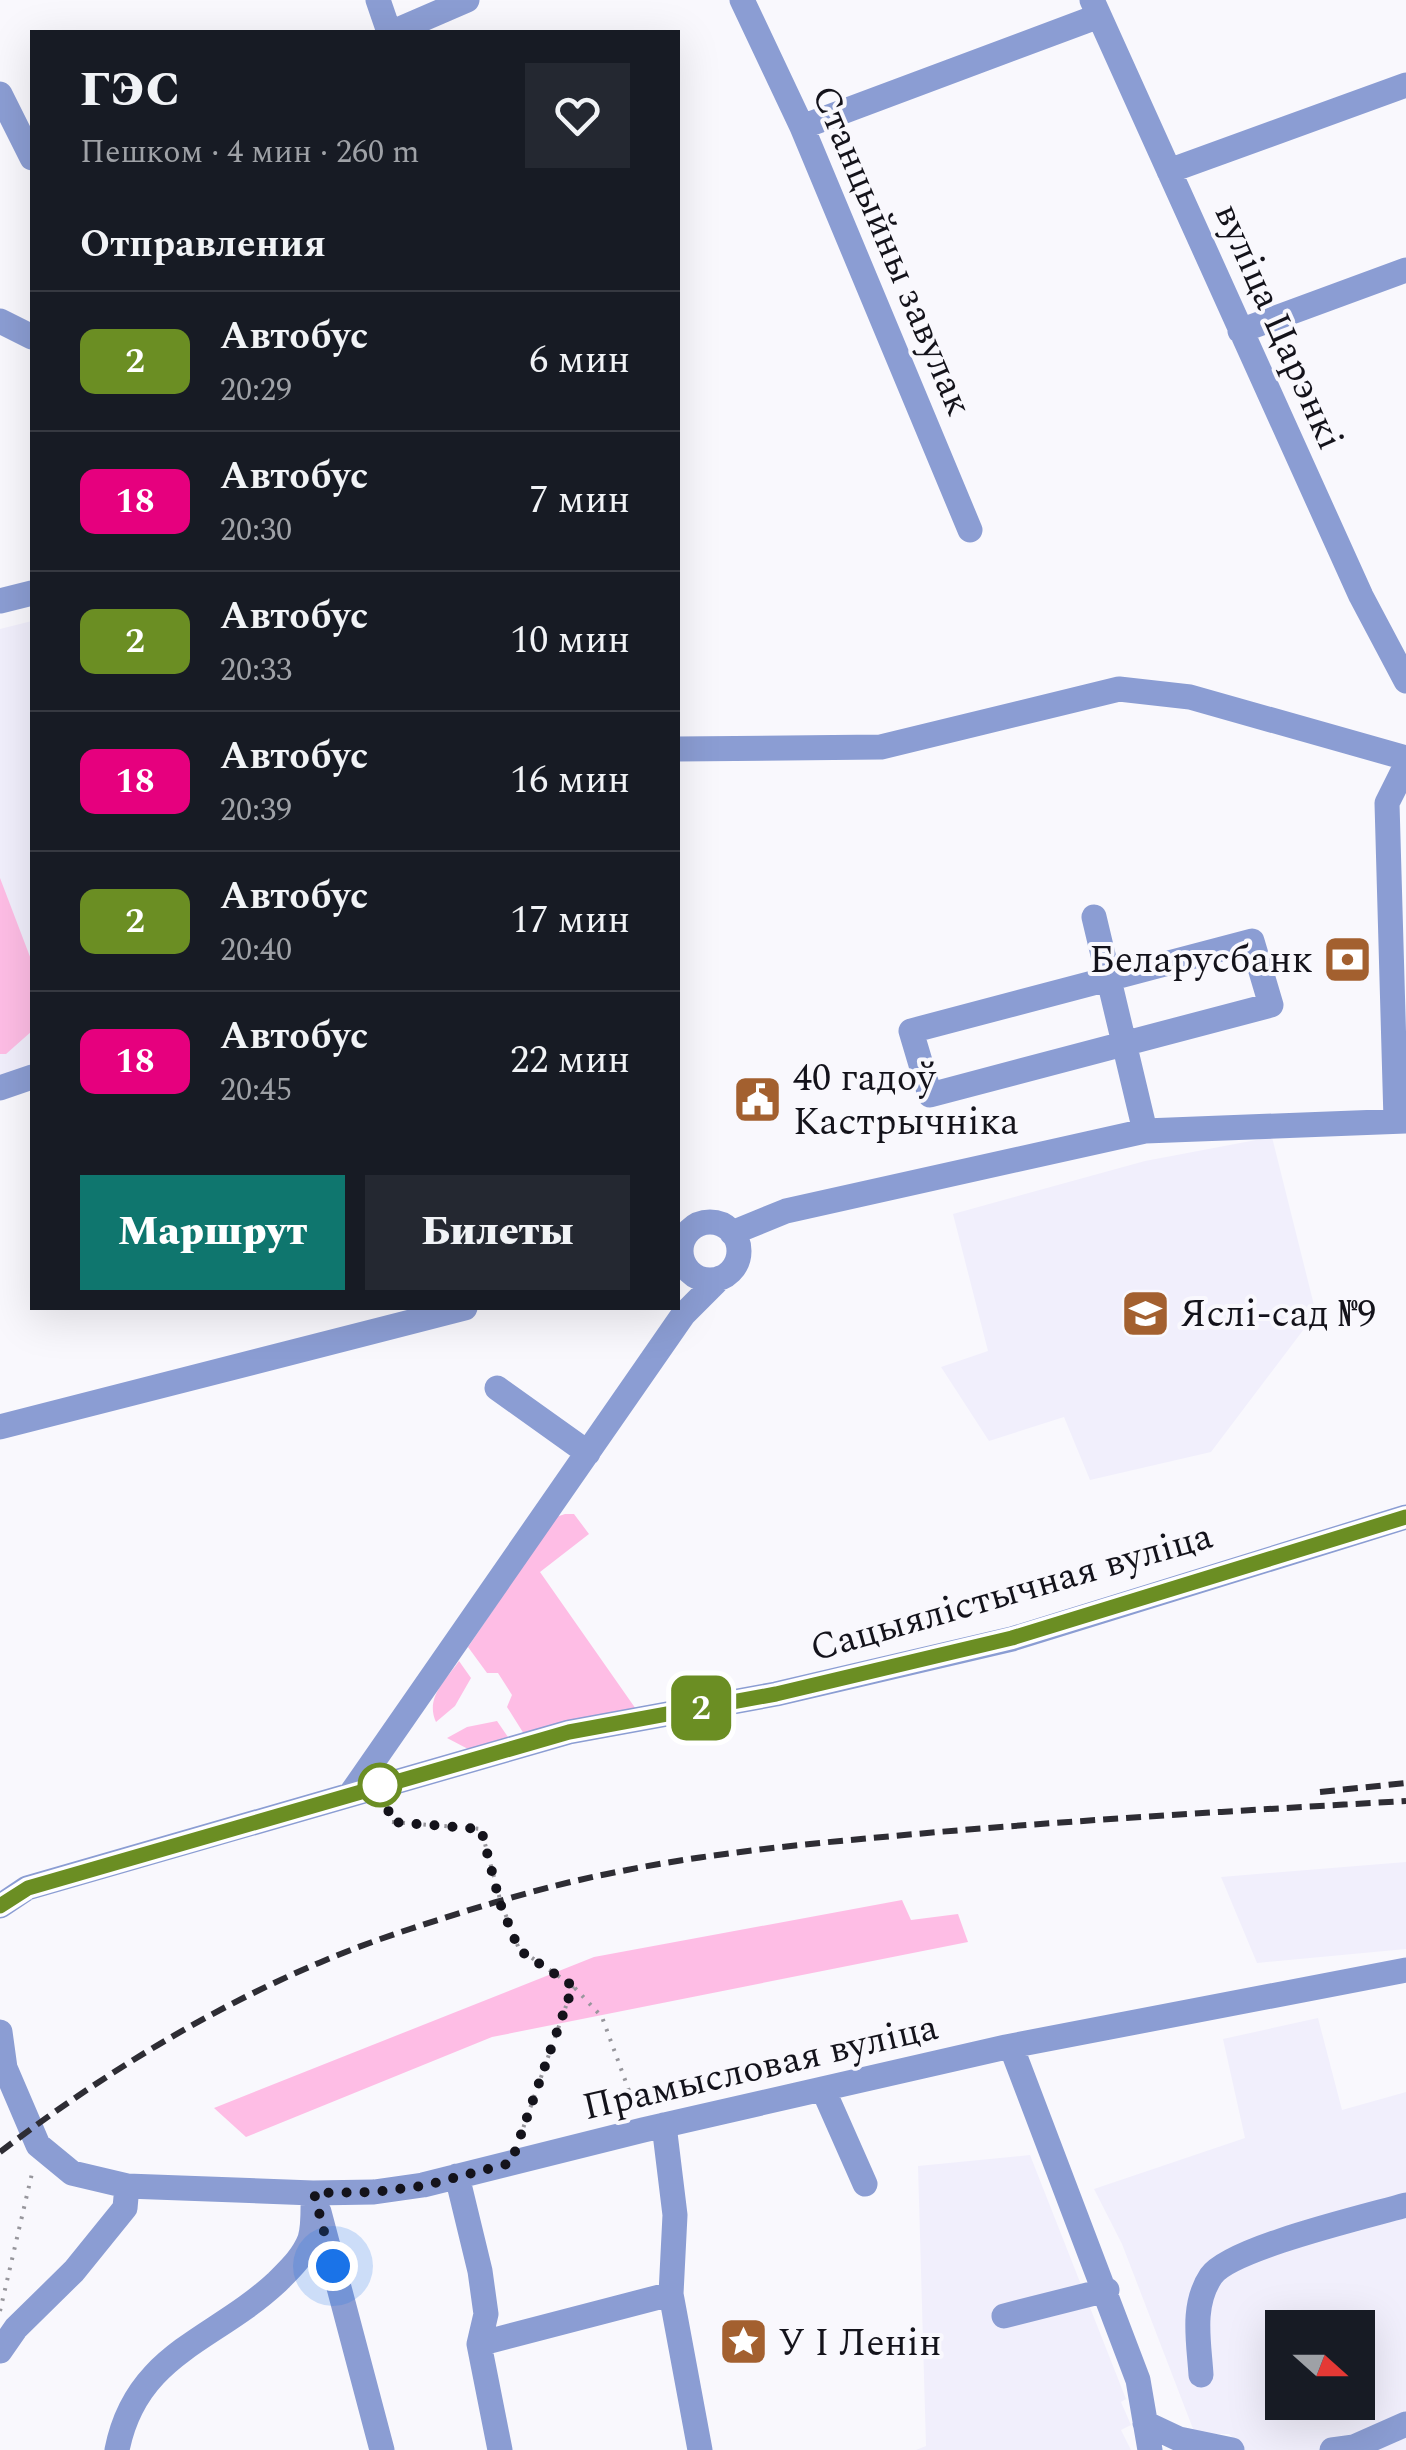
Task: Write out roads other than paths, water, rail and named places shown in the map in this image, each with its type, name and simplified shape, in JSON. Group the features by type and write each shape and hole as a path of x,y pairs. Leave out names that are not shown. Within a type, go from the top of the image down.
{"street":[{"path":"378,0 390,30"},
{"path":"396,30 467,0"},
{"name":"Станцыйны завулак","path":"742,0 802,127 970,530"},
{"path":"802,127 1096,8"},
{"name":"вуліца Царэнкі","path":"1096,8 1362,596 1406,680"},
{"path":"1169,171 1406,85"},
{"path":"0,94 30,154"},
{"path":"1240,331 1406,270"},
{"path":"0,321 30,336"},
{"path":"0,600 30,593"},
{"path":"680,749 881,747 1119,689 1190,697 1406,761 1387,803 1401,1121 1145,1131 786,1211 732,1232"},
{"path":"1094,917 1145,1131"},
{"path":"1252,941 1271,1004 1124,1043 930,1095 911,1032 1252,941"},
{"path":"0,1088 30,1078"},
{"path":"352,1792 683,1315 734,1266 739,1249 732,1232 717,1223 685,1221 680,1256 683,1315"},
{"path":"680,1256 687,1269 702,1279 720,1278"},
{"path":"0,1427 458,1310"},
{"path":"497,1388 588,1453"},
{"name":"Сацыялістычная вуліца","path":"0,1906 28,1888 352,1792 569,1732 776,1694 1012,1638 1406,1517"},
{"name":"Прамысловая вуліца","path":"2,2071 38,2145 72,2172 128,2186 374,2192 423,2186 654,2128 1012,2046 1406,1970"},
{"path":"0,2032 2,2071"},
{"path":"1012,2046 1138,2380 1150,2450"},
{"path":"822,2089 864,2184"},
{"path":"654,2128 675,2215 671,2294 700,2450"},
{"path":"457,2176 484,2300 486,2314 479,2344 500,2450"},
{"path":"0,2351 16,2328 74,2271 124,2208 128,2186"},
{"path":"117,2450 122,2422 146,2382 184,2347 254,2303 296,2264 311,2237 314,2193"},
{"path":"314,2193 382,2450"},
{"path":"1200,2375 1197,2310 1212,2274 1249,2252 1406,2204"},
{"path":"1004,2316 1106,2290"},
{"path":"479,2344 671,2294"},
{"path":"1145,2423 1179,2439 1232,2450"},
{"path":"1347,2449 1406,2424"}],"railway":[{"path":"1320,1792 1406,1783"},
{"path":"0,2152 95,2084 247,1996 410,1929 558,1885 689,1859 813,1844 1055,1823 1406,1801"}],"place":[{"name":"Беларусбанк","path":"1348,959"},
{"name":"40 гадоў Кастрычніка","path":"758,1099"},
{"name":"Яслі-сад №9","path":"1145,1313"},
{"name":"У І Ленін","path":"743,2342"}]}
